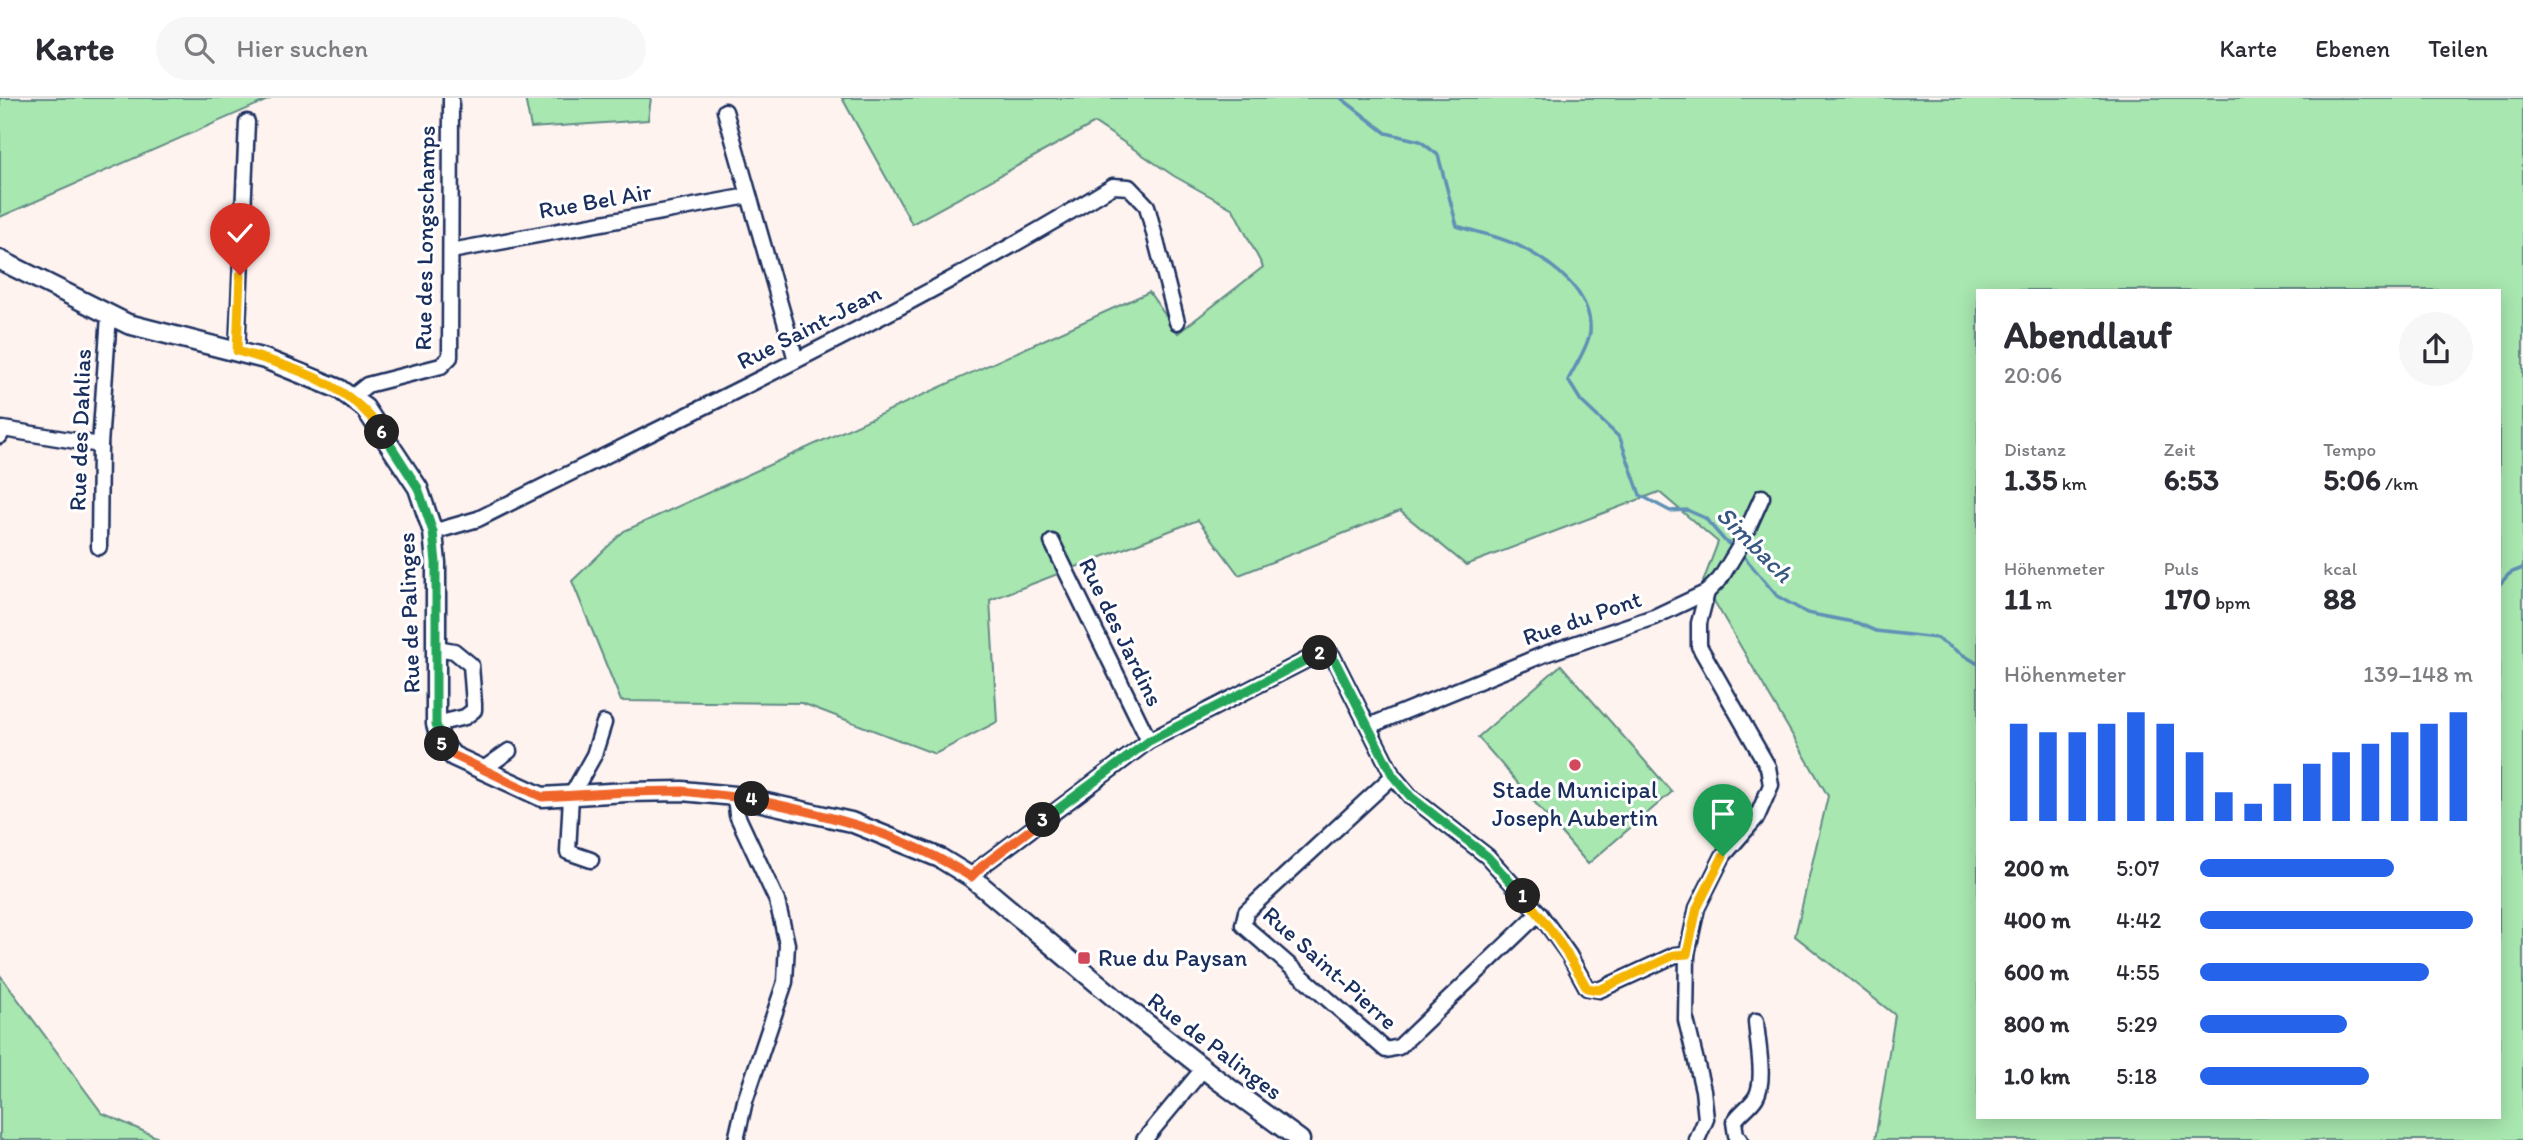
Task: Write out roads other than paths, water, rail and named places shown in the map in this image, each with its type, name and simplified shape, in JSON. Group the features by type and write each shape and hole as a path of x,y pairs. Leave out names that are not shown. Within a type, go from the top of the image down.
{"main road":[{"name":"Rue de Palinges","path":"0,260 108,315 138,327 265,359 318,380 352,397 376,422 418,488 433,532 436,563 436,724 445,750 533,794 552,797 682,791 735,796 851,822 924,850 971,877 1203,1069 1300,1140"}],"street":[{"name":"Rue des Longschamps","path":"352,397 367,385 441,366 450,357 451,98"},
{"path":"724,111 796,360"},
{"path":"237,351 247,122"},
{"name":"Rue Saint-Jean","path":"433,532 478,519 796,360 1022,242 1113,187 1129,187 1147,206 1177,322"},
{"name":"Rue Bel Air","path":"450,251 748,196"},
{"name":"Rue des Dahlias","path":"99,547 100,445 108,315"},
{"path":"1,431 100,445"},
{"name":"Rue du Pont","path":"1368,726 1545,654 1654,617 1707,592 1720,579 1738,550 1762,497"},
{"name":"Rue des Jardins","path":"1052,542 1149,741"},
{"path":"1697,1140 1706,1119 1703,1090 1686,1020 1687,954 1697,908 1723,856 1757,817 1771,785 1768,768 1699,646 1699,623 1707,592"},
{"path":"436,724 465,717 474,710 471,664 447,648 437,648"},
{"path":"971,877 1149,741 1320,653 1332,655 1393,776 1411,797 1487,856 1539,913 1569,955 1587,988 1599,990 1675,955 1687,954"},
{"path":"591,860 568,852 571,796 594,755 604,723"},
{"path":"482,770 509,751"},
{"name":"Rue Saint-Pierre","path":"1393,776 1247,912 1243,925 1386,1049 1399,1047 1539,913"},
{"path":"735,796 737,815 777,901 787,944 785,982 736,1140"},
{"path":"1735,1138 1734,1122 1740,1112 1754,1101 1761,1087 1756,1021"},
{"path":"1144,1140 1203,1069"}],"waterway":[{"name":"Simbach","path":"1341,98 1386,133 1420,141 1438,155 1457,226 1515,244 1547,262 1569,281 1585,305 1589,318 1587,344 1568,380 1581,401 1620,438 1640,495 1670,511 1687,510 1705,518 1725,541 1735,548"},
{"name":"Simbach","path":"1741,553 1777,596 1807,613 1858,623 1876,631 1936,638 1976,663"},
{"name":"Simbach","path":"2501,583 2510,573 2523,568"}],"place":[{"name":"Stade Municipal Joseph Aubertin","path":"1575,765"},
{"name":"Rue du Paysan","path":"1084,958"}]}
